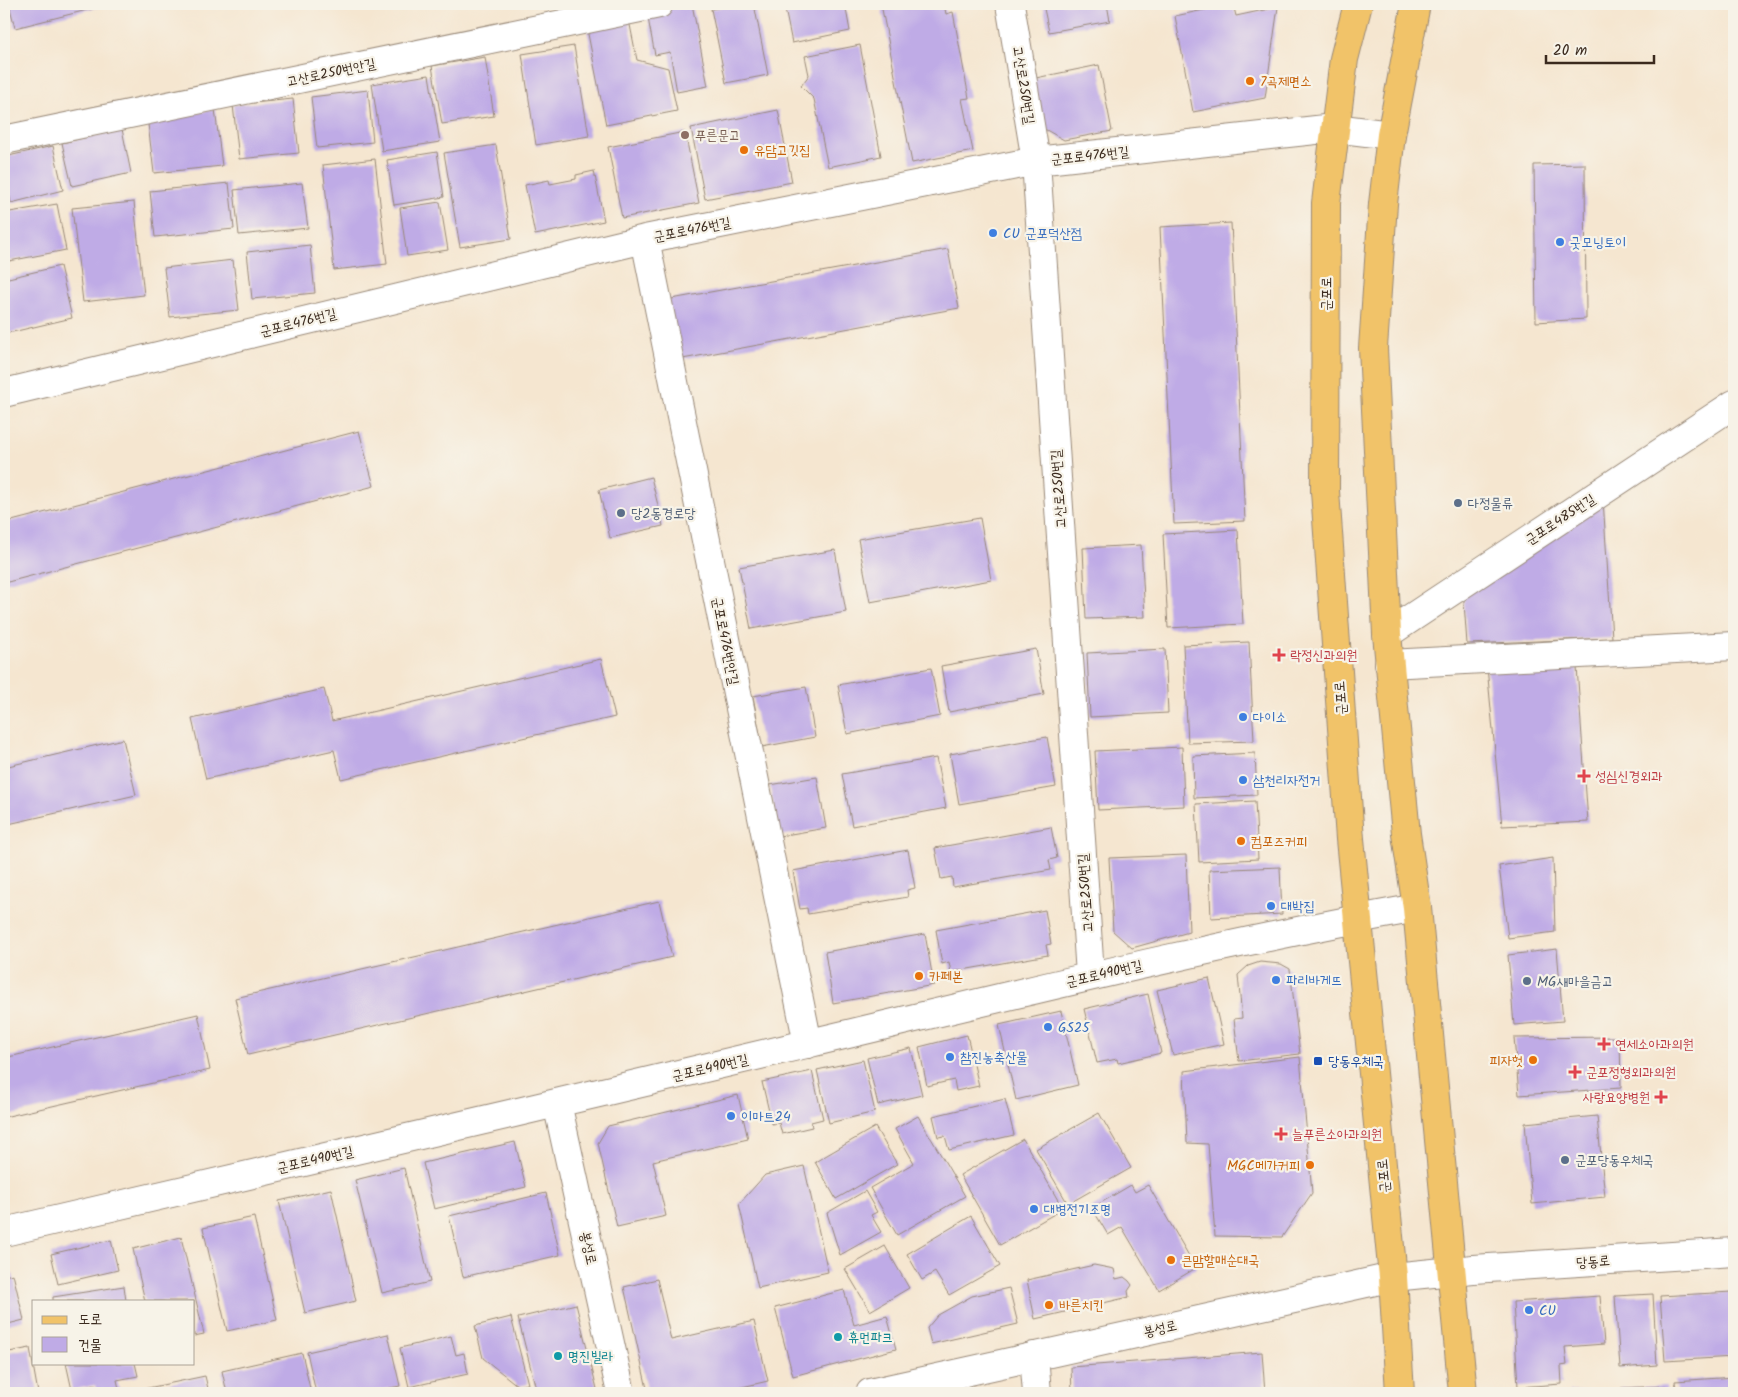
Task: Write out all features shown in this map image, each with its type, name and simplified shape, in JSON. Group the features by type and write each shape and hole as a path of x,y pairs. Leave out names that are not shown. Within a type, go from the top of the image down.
{"main road":[{"path":"1342,4 1344,59"},
{"name":"군포로","path":"1358,4 1344,59 1326,203 1325,491 1350,839 1393,1277 1400,1393"},
{"path":"1416,4 1390,135 1373,348 1386,634 1406,834 1417,908 1463,1393"},
{"path":"1407,51 1429,4"}],"street":[{"name":"고산로250번안길","path":"4,140 659,4"},
{"name":"고산로250번길","path":"1010,4 1036,161 1090,975"},
{"name":"군포로476번길","path":"4,393 645,239 1036,161 1334,128 1390,135"},
{"name":"군포로476번안길","path":"645,239 808,1044"},
{"name":"군포로485번길","path":"1386,634 1734,404"},
{"path":"1389,664 1734,646"},
{"name":"군포로490번길","path":"4,1232 808,1044 1090,975 1417,908"},
{"name":"봉성로","path":"557,1103 621,1393"},
{"name":"당동로","path":"1452,1272 1734,1252"},
{"name":"봉성로","path":"870,1393 1393,1277 1452,1272"},
{"path":"1034,1356 1037,1393"}],"building":[{"path":"9,4 111,4 15,28"},
{"path":"692,4 708,86 677,92 670,52 655,55 647,13"},
{"path":"739,4 754,4 768,75 726,83 711,9"},
{"path":"784,4 845,4 850,31 792,43"},
{"path":"881,4 944,4 946,14 953,12 969,98 962,99 973,151 912,163"},
{"path":"1043,4 1107,4 1110,21 1049,32"},
{"path":"1233,4 1236,16 1278,7 1265,98 1193,112 1175,16"},
{"path":"629,20 637,60 668,68 677,111 606,125 587,29"},
{"path":"860,45 881,156 828,167 814,99 801,86 809,75 805,56"},
{"path":"574,46 589,136 536,145 522,54"},
{"path":"485,57 494,116 442,124 432,66"},
{"path":"1099,65 1112,131 1064,140 1041,127 1031,79"},
{"path":"429,75 440,142 382,151 372,84"},
{"path":"368,90 373,142 317,148 311,97"},
{"path":"293,99 299,153 239,159 233,105"},
{"path":"215,109 222,166 154,173 148,124"},
{"path":"778,110 792,182 705,199 691,128"},
{"path":"122,129 131,173 72,186 62,143"},
{"path":"685,132 699,203 622,218 608,147"},
{"path":"496,145 511,239 460,247 444,153"},
{"path":"53,146 63,190 11,203 4,170 4,157"},
{"path":"437,152 444,197 394,205 387,160"},
{"path":"375,159 387,264 334,270 323,165"},
{"name":"굿모닝토이","path":"1585,164 1586,319 1536,322 1534,165"},
{"path":"594,171 604,221 535,235 525,185 549,180 550,184 576,179 576,175"},
{"path":"229,183 234,229 155,237 150,191"},
{"path":"302,183 308,228 239,235 234,190"},
{"path":"134,202 144,295 83,302 72,208"},
{"path":"440,202 448,250 407,256 400,208"},
{"path":"57,204 66,250 4,262 4,213"},
{"path":"1231,223 1245,521 1174,524 1160,227"},
{"path":"310,245 315,293 252,299 247,252"},
{"path":"948,249 959,308 677,360 666,300"},
{"path":"233,260 239,310 170,317 164,268"},
{"path":"60,266 72,318 4,334 4,279"},
{"path":"359,431 374,486 4,583 4,523"},
{"path":"651,477 663,526 610,538 599,490"},
{"path":"1603,499 1612,638 1467,644 1463,589"},
{"path":"980,518 991,580 870,602 858,539"},
{"path":"1238,530 1243,624 1168,628 1163,534"},
{"path":"1141,545 1145,617 1086,619 1083,548"},
{"path":"835,550 846,612 751,629 739,567"},
{"path":"1249,642 1254,741 1188,743 1183,645"},
{"path":"1036,649 1044,694 949,712 941,666"},
{"path":"1165,649 1168,713 1090,717 1087,653"},
{"path":"601,659 615,717 341,779 334,750 206,779 192,719 324,689 332,721"},
{"path":"1487,667 1577,667 1588,822 1502,826"},
{"path":"931,668 940,716 847,734 838,685"},
{"path":"806,687 815,737 762,747 753,696"},
{"path":"1047,737 1056,787 959,804 950,754"},
{"path":"123,739 136,795 4,825 4,767"},
{"path":"1182,747 1184,806 1098,810 1095,751"},
{"path":"1255,753 1257,795 1194,798 1193,756"},
{"path":"936,758 946,808 852,826 842,774"},
{"path":"817,777 826,828 779,836 770,785"},
{"path":"1255,801 1258,859 1199,862 1196,804"},
{"path":"1051,827 1057,858 1049,860 1051,870 953,887 952,877 941,879 935,848"},
{"path":"908,850 915,888 907,890 908,897 808,914 807,908 800,909 793,871"},
{"path":"1186,855 1189,932 1132,948 1113,931 1109,858"},
{"path":"1553,858 1555,932 1508,938 1499,866"},
{"path":"1280,867 1282,914 1211,918 1209,870"},
{"path":"659,901 672,957 248,1055 235,998"},
{"path":"1045,910 1051,944 1046,945 1048,955 951,972 949,962 942,964 936,930"},
{"path":"925,934 934,985 833,1003 825,952"},
{"path":"1557,949 1563,1021 1514,1025 1508,955"},
{"path":"1260,962 1281,964 1290,969 1300,1054 1239,1061 1234,1019 1242,1018 1238,975 1248,966"},
{"path":"1209,978 1224,1044 1173,1055 1157,990"},
{"path":"1148,994 1161,1053 1118,1063 1117,1059 1097,1063 1084,1009"},
{"path":"1061,1011 1078,1085 1016,1100 999,1025"},
{"path":"198,1014 210,1070 4,1117 4,1058"},
{"path":"967,1035 979,1086 956,1091 954,1080 927,1086 919,1047"},
{"path":"1620,1037 1621,1088 1519,1095 1514,1038"},
{"path":"911,1048 922,1095 878,1105 867,1058"},
{"path":"1300,1057 1312,1193 1282,1237 1215,1236 1208,1144 1187,1143 1184,1071"},
{"path":"863,1060 875,1112 829,1123 817,1070"},
{"path":"812,1071 823,1119 811,1122 812,1127 782,1134 779,1123 772,1124 762,1082"},
{"path":"738,1095 748,1139 653,1161 666,1216 617,1227 598,1143 608,1126"},
{"path":"1005,1099 1014,1135 949,1150 945,1136 938,1137 933,1116"},
{"path":"1099,1113 1131,1168 1068,1204 1036,1149"},
{"path":"918,1116 965,1196 897,1235 870,1188 914,1163 895,1129"},
{"name":"군포당동우체국","path":"1597,1116 1605,1197 1532,1204 1525,1123"},
{"path":"875,1127 897,1164 836,1199 815,1162"},
{"path":"1023,1139 1063,1209 1000,1245 960,1175"},
{"path":"515,1142 526,1187 434,1209 423,1163"},
{"path":"804,1166 828,1272 758,1288 739,1204 765,1175"},
{"path":"404,1168 430,1282 382,1293 355,1180"},
{"path":"1131,1185 1135,1192 1148,1185 1196,1268 1159,1290 1122,1227 1108,1235 1092,1208"},
{"path":"331,1189 356,1301 305,1313 279,1201"},
{"path":"865,1191 877,1212 871,1215 881,1232 840,1255 827,1213"},
{"path":"546,1193 560,1255 463,1277 449,1216"},
{"path":"971,1216 1000,1266 949,1295 935,1272 922,1280 907,1254"},
{"path":"254,1217 277,1320 227,1331 203,1228"},
{"path":"181,1237 204,1334 195,1336 195,1300 145,1300 133,1249"},
{"path":"111,1240 118,1270 58,1284 51,1254"},
{"path":"885,1246 909,1288 870,1311 845,1269"},
{"path":"1094,1265 1114,1269 1116,1279 1124,1277 1129,1281 1132,1285 1128,1291 1129,1297 1035,1319 1027,1280"},
{"path":"13,1274 24,1320 4,1325 4,1276"},
{"path":"657,1279 671,1340 754,1321 768,1381 716,1393 648,1393 624,1287"},
{"path":"124,1286 126,1300 53,1300 53,1297"},
{"path":"1009,1288 1018,1324 931,1344 927,1328 938,1315 972,1296"},
{"name":"휴먼파크","path":"844,1290 854,1325 887,1316 896,1349 793,1376 775,1308"},
{"path":"1732,1292 1734,1357 1665,1361 1660,1296"},
{"path":"1653,1294 1657,1365 1620,1368 1615,1296"},
{"path":"1600,1296 1604,1344 1565,1347 1567,1365 1561,1366 1562,1384 1518,1387 1513,1302"},
{"name":"명진빌라","path":"576,1304 598,1393 537,1393 518,1318"},
{"path":"511,1317 528,1384 518,1386 483,1358 475,1326"},
{"path":"388,1334 400,1386 366,1393 316,1393 307,1352"},
{"path":"451,1336 456,1355 464,1353 468,1374 409,1387 400,1348"},
{"path":"30,1348 38,1393 4,1393 4,1353"},
{"path":"1262,1352 1265,1393 1072,1393 1071,1367"},
{"path":"302,1353 311,1393 227,1393 222,1371"},
{"path":"66,1364 135,1364 138,1376 117,1380 120,1393 97,1393 95,1385 72,1390"},
{"path":"205,1376 209,1393 129,1393 129,1392"},
{"path":"1734,1377 1734,1393 1676,1393 1675,1381"},
{"path":"1666,1386 1666,1393 1621,1393 1621,1388"},
{"path":"1614,1389 1614,1393 1569,1393 1569,1392"}],"place":[{"name":"7곡제면소","path":"1250,81"},
{"name":"푸른문고","path":"685,135"},
{"name":"유담고깃집","path":"744,150"},
{"name":"CU 군포덕산점","path":"993,233"},
{"name":"굿모닝토이","path":"1560,242"},
{"name":"다정물류","path":"1458,503"},
{"name":"당2동경로당","path":"621,513"},
{"name":"락정신과의원","path":"1279,655"},
{"name":"다이소","path":"1243,717"},
{"name":"성심신경외과","path":"1584,776"},
{"name":"삼천리자전거","path":"1243,780"},
{"name":"컴포즈커피","path":"1241,841"},
{"name":"대박집","path":"1271,906"},
{"name":"카페본","path":"919,976"},
{"name":"파리바게뜨","path":"1276,980"},
{"name":"MG새마을금고","path":"1527,981"},
{"name":"GS25","path":"1048,1027"},
{"name":"연세소아과의원","path":"1604,1044"},
{"name":"참진농축산물","path":"950,1057"},
{"name":"피자헛","path":"1533,1060"},
{"name":"당동우체국","path":"1318,1061"},
{"name":"군포정형외과의원","path":"1575,1072"},
{"name":"사랑요양병원","path":"1661,1097"},
{"name":"이마트24","path":"731,1116"},
{"name":"늘푸른소아과의원","path":"1281,1134"},
{"name":"군포당동우체국","path":"1565,1160"},
{"name":"MGC메가커피","path":"1310,1165"},
{"name":"대병전기조명","path":"1034,1209"},
{"name":"큰맘할매순대국","path":"1171,1260"},
{"name":"바른치킨","path":"1049,1305"},
{"name":"CU","path":"1529,1310"},
{"name":"휴먼파크","path":"838,1337"},
{"name":"명진빌라","path":"558,1356"}]}
